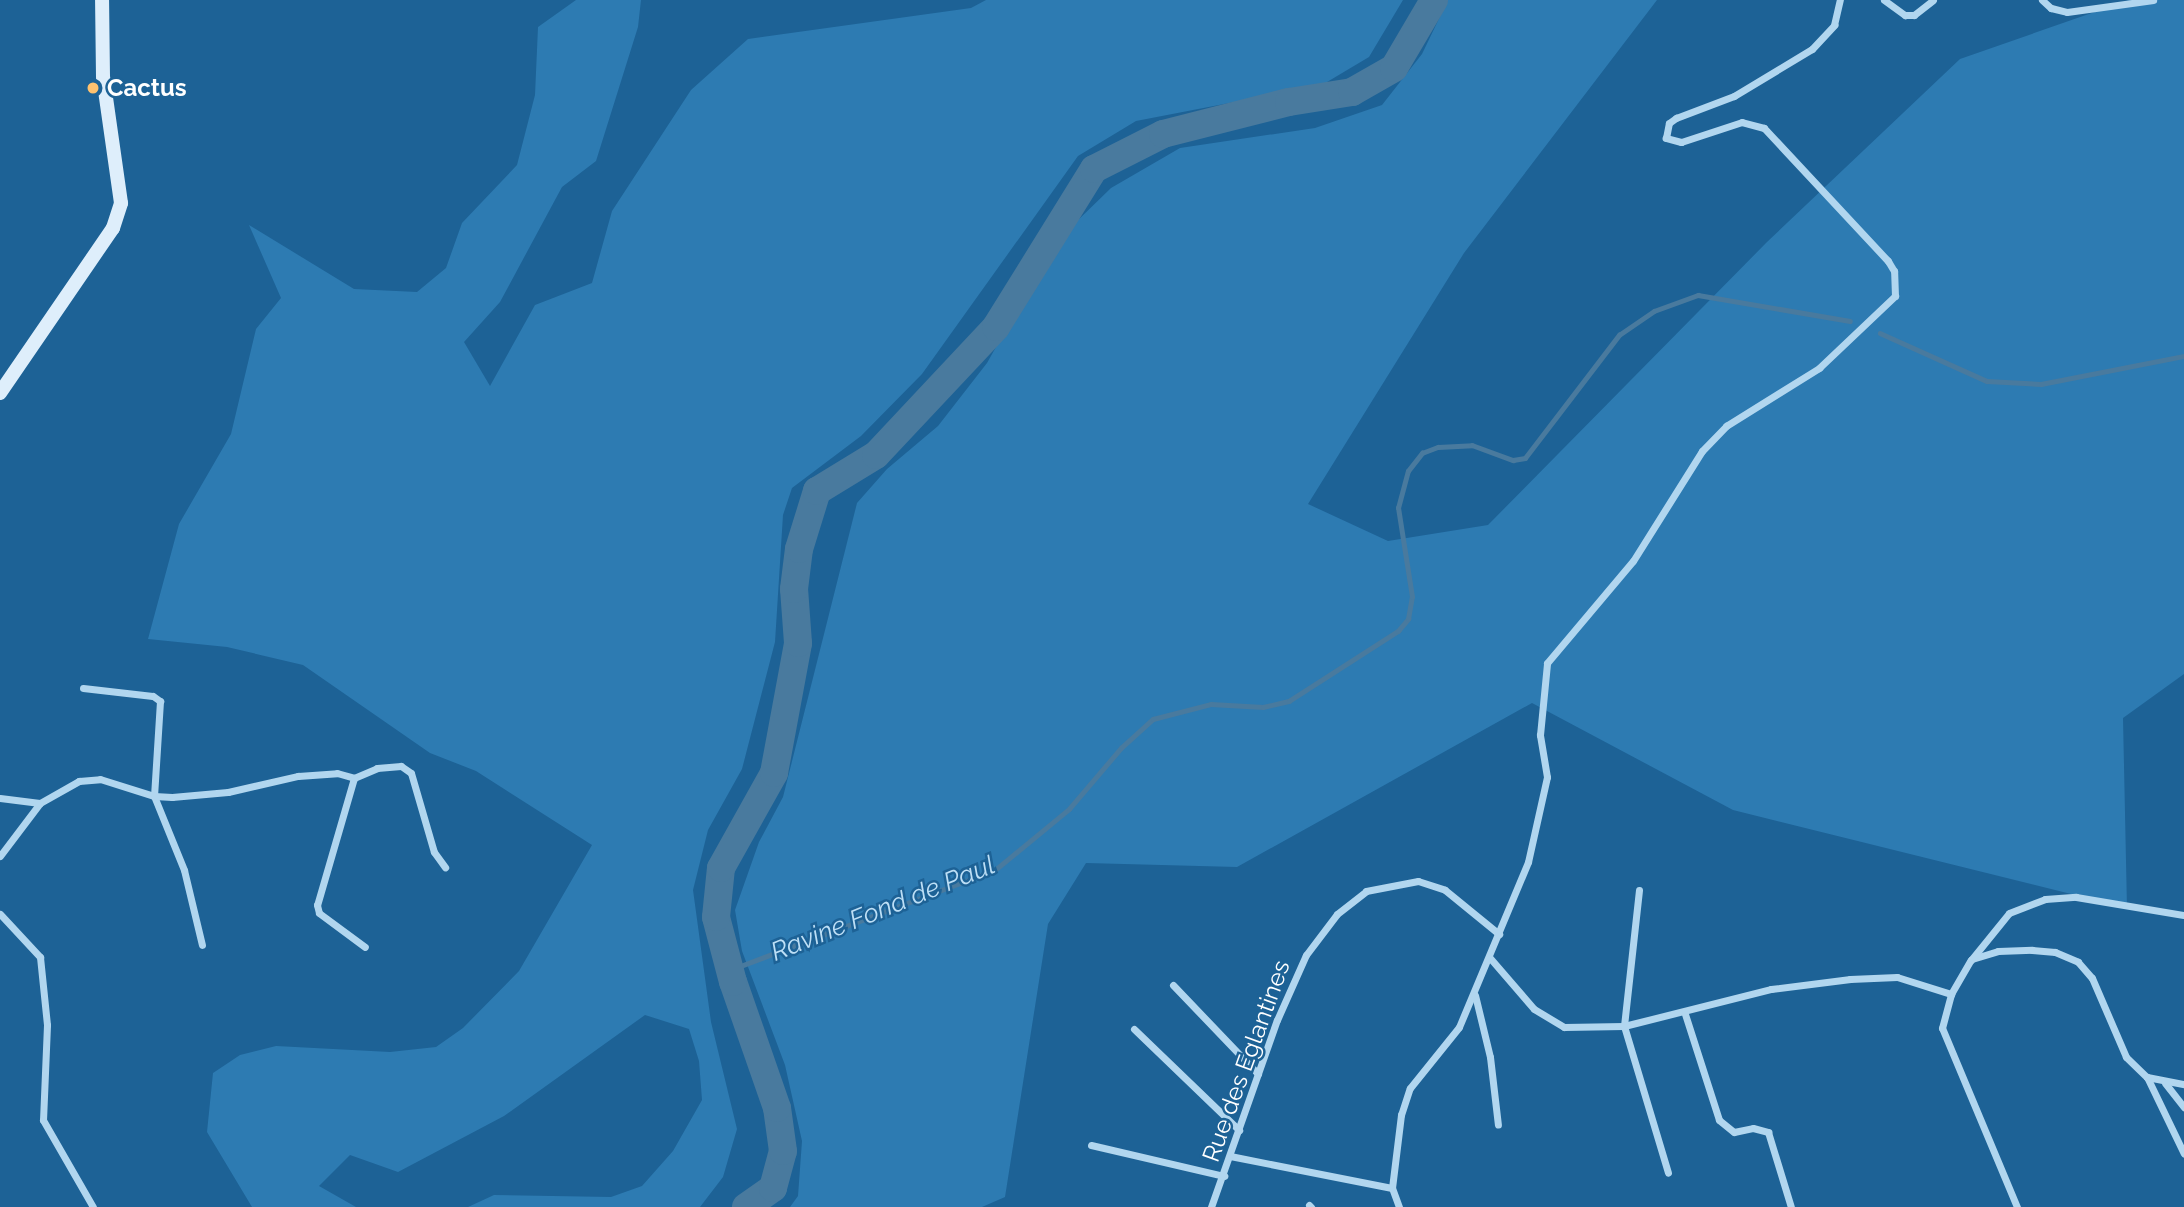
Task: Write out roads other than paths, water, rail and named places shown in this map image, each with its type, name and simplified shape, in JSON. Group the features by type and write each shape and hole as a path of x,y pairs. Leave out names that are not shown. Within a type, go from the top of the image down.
{"street":[{"path":"0,393 113,228 121,203 103,78 102,0"},
{"path":"1399,1207 1392,1188 1410,1088 1424,1066 1445,1047 1475,995 1528,862 1545,788 1542,697 1554,652 1633,561 1702,451 1726,426 1819,369 1895,296 1894,271 1888,261 1764,128 1742,122 1681,142 1666,138 1669,123 1676,118 1734,96 1812,49 1834,25 1840,0"},
{"path":"1885,0 1905,15 1914,15 1933,0"},
{"path":"2042,0 2051,8 2067,12 2153,0"},
{"path":"83,688 153,696 160,701 154,796 184,870 202,945"},
{"path":"0,856 40,803 79,782 100,779 154,796 228,792 298,776 337,773 354,778 377,768 401,766 411,773 434,852 445,867"},
{"path":"354,778 317,905 318,913 365,947"},
{"path":"0,798 40,803"},
{"name":"Rue des Eglantines","path":"1212,1207 1258,1074 1306,955 1337,915 1366,891 1418,881 1446,890 1499,934"},
{"path":"1639,890 1624,1026 1668,1173"},
{"path":"2017,1207 1942,1028 1951,994 1971,960 2009,913 2045,899 2076,897 2184,915"},
{"path":"0,914 40,957 47,1025 43,1120 93,1207"},
{"path":"1971,960 1998,951 2032,950 2055,952 2078,962 2092,978 2126,1057 2147,1077 2184,1154"},
{"path":"1490,958 1534,1009 1564,1027 1624,1026 1685,1014 1771,989 1850,979 1897,977 1951,994"},
{"path":"1173,985 1258,1074"},
{"path":"1475,995 1490,1057 1498,1125"},
{"path":"1685,1014 1718,1120 1734,1132 1753,1128 1772,1138 1791,1207"},
{"path":"1134,1029 1239,1130"},
{"path":"2147,1077 2184,1084"},
{"path":"2165,1082 2184,1107"},
{"path":"1091,1145 1224,1176"},
{"path":"1230,1156 1392,1188"}],"waterway":[{"path":"746,1207 773,1188 783,1151 777,1108 733,982 716,917 721,868 774,773 798,643 794,589 799,549 817,491 876,455 996,327 1094,169 1163,134 1289,102 1352,92 1394,68 1434,0"},
{"name":"Ravine Fond de Paul","path":"730,970 995,870 1069,809 1121,748 1153,719 1211,704 1263,707 1289,701 1398,631 1408,619 1412,597 1398,508 1408,471 1422,453 1438,447 1472,445 1513,460 1525,458 1619,335 1654,311 1698,295 1850,321"},
{"name":"Ravine Fond de Paul","path":"1880,333 1987,381 2041,384 2184,356"}],"place":[{"name":"Cactus","path":"93,88"}]}
